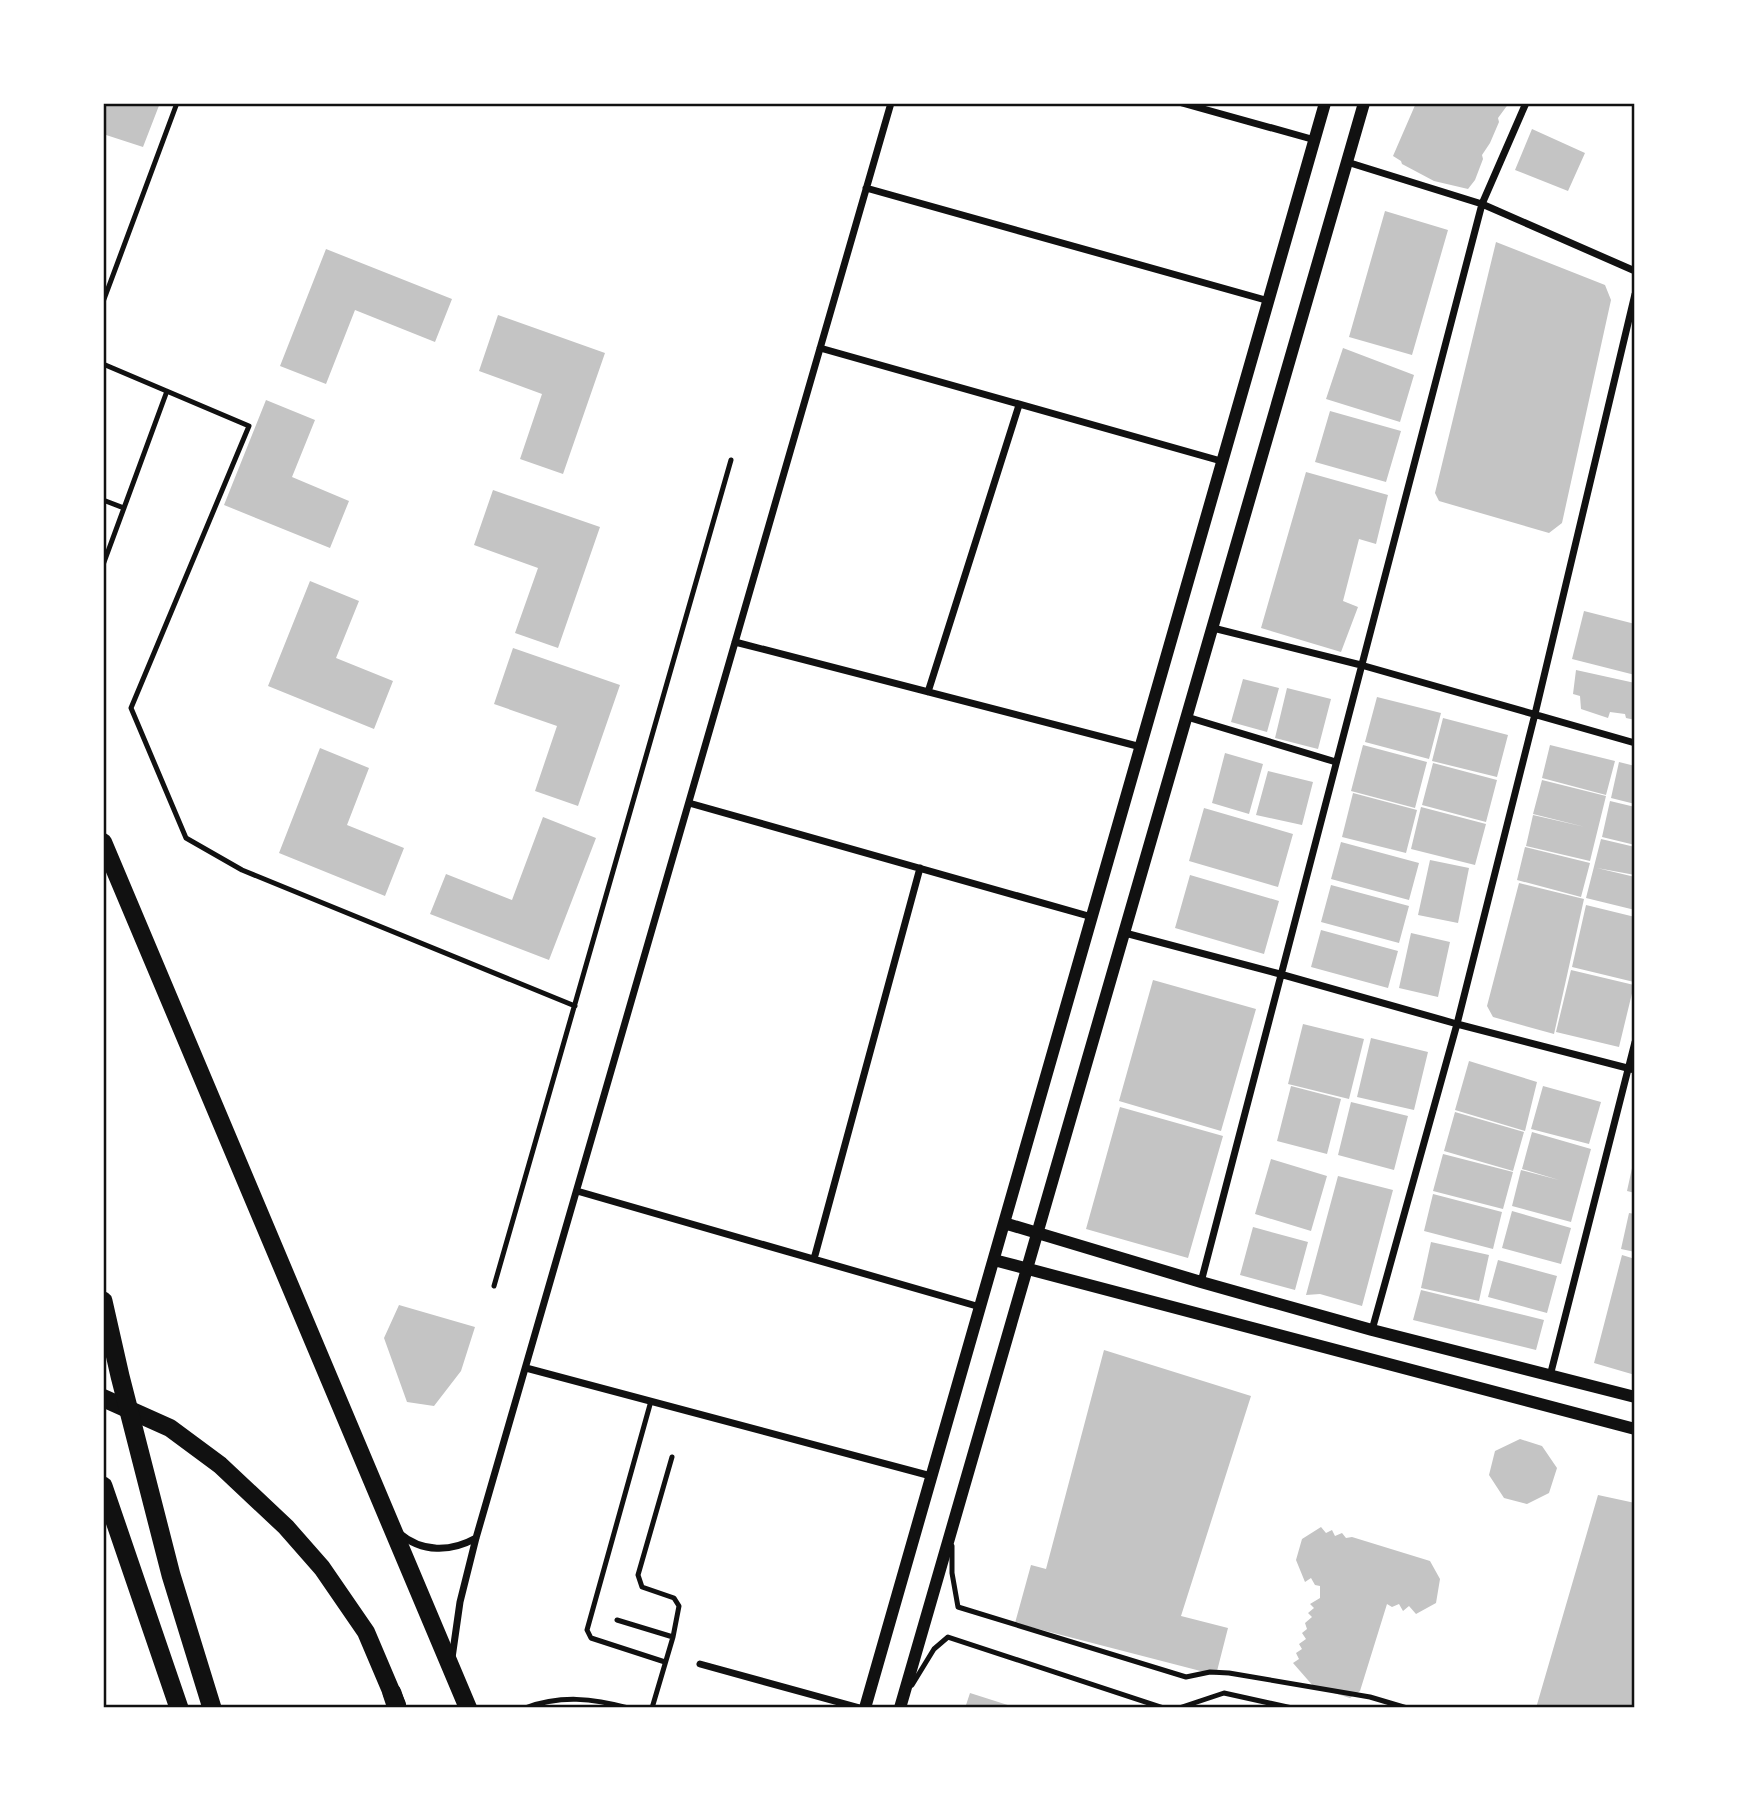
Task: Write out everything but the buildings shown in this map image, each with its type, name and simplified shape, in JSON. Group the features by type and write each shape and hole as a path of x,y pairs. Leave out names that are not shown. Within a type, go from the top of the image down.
{"highway":[{"path":"103,1301 171,1575 212,1708"},
{"path":"103,1486 179,1708"}],"main road":[{"path":"103,842 468,1708"},
{"path":"103,1398 170,1428 220,1465 286,1527 322,1568 366,1632 396,1703"}],"street":[{"path":"451,1668 460,1602 476,1538 891,103"},
{"path":"1182,103 1315,140"},
{"path":"700,1664 862,1708 932,1476 1325,103"},
{"path":"901,1704 1364,103"},
{"path":"1201,1282 1482,204 1526,103"},
{"path":"1347,162 1482,204 1635,271"},
{"path":"866,188 1269,301"},
{"path":"1372,1330 1457,1024 1635,295"},
{"path":"820,348 1221,461"},
{"path":"928,692 1019,405"},
{"path":"1213,628 1362,665 1635,743"},
{"path":"735,642 1141,747"},
{"path":"1188,716 1336,762"},
{"path":"689,803 1092,917"},
{"path":"814,1259 920,868"},
{"path":"1125,933 1632,1069"},
{"path":"1550,1376 1632,1069 1635,1042"},
{"path":"577,1191 980,1307"},
{"path":"1004,1223 1372,1330 1635,1397"},
{"path":"994,1260 1635,1429"},
{"path":"526,1368 932,1476"},
{"path":"387,1518 404,1537 427,1547 453,1548 476,1538"}],"lane":[{"path":"103,302 177,103"},
{"path":"103,364 249,426 131,708 186,838 242,870 575,1006"},
{"path":"103,565 167,391"},
{"path":"494,1286 731,460"},
{"path":"103,500 124,508"},
{"path":"651,1401 587,1630 591,1638 665,1662"},
{"path":"652,1708 680,1610 678,1601 674,1598 642,1587 638,1575 672,1457"},
{"path":"951,1532 952,1573 958,1607 1186,1678 1210,1672 1229,1672 1370,1697 1408,1708"},
{"path":"617,1619 673,1637"},
{"path":"901,1704 934,1649 948,1637 1164,1708"},
{"path":"1179,1708 1224,1693 1292,1708"},
{"path":"525,1708 538,1703 567,1699 602,1701 628,1708"}]}
